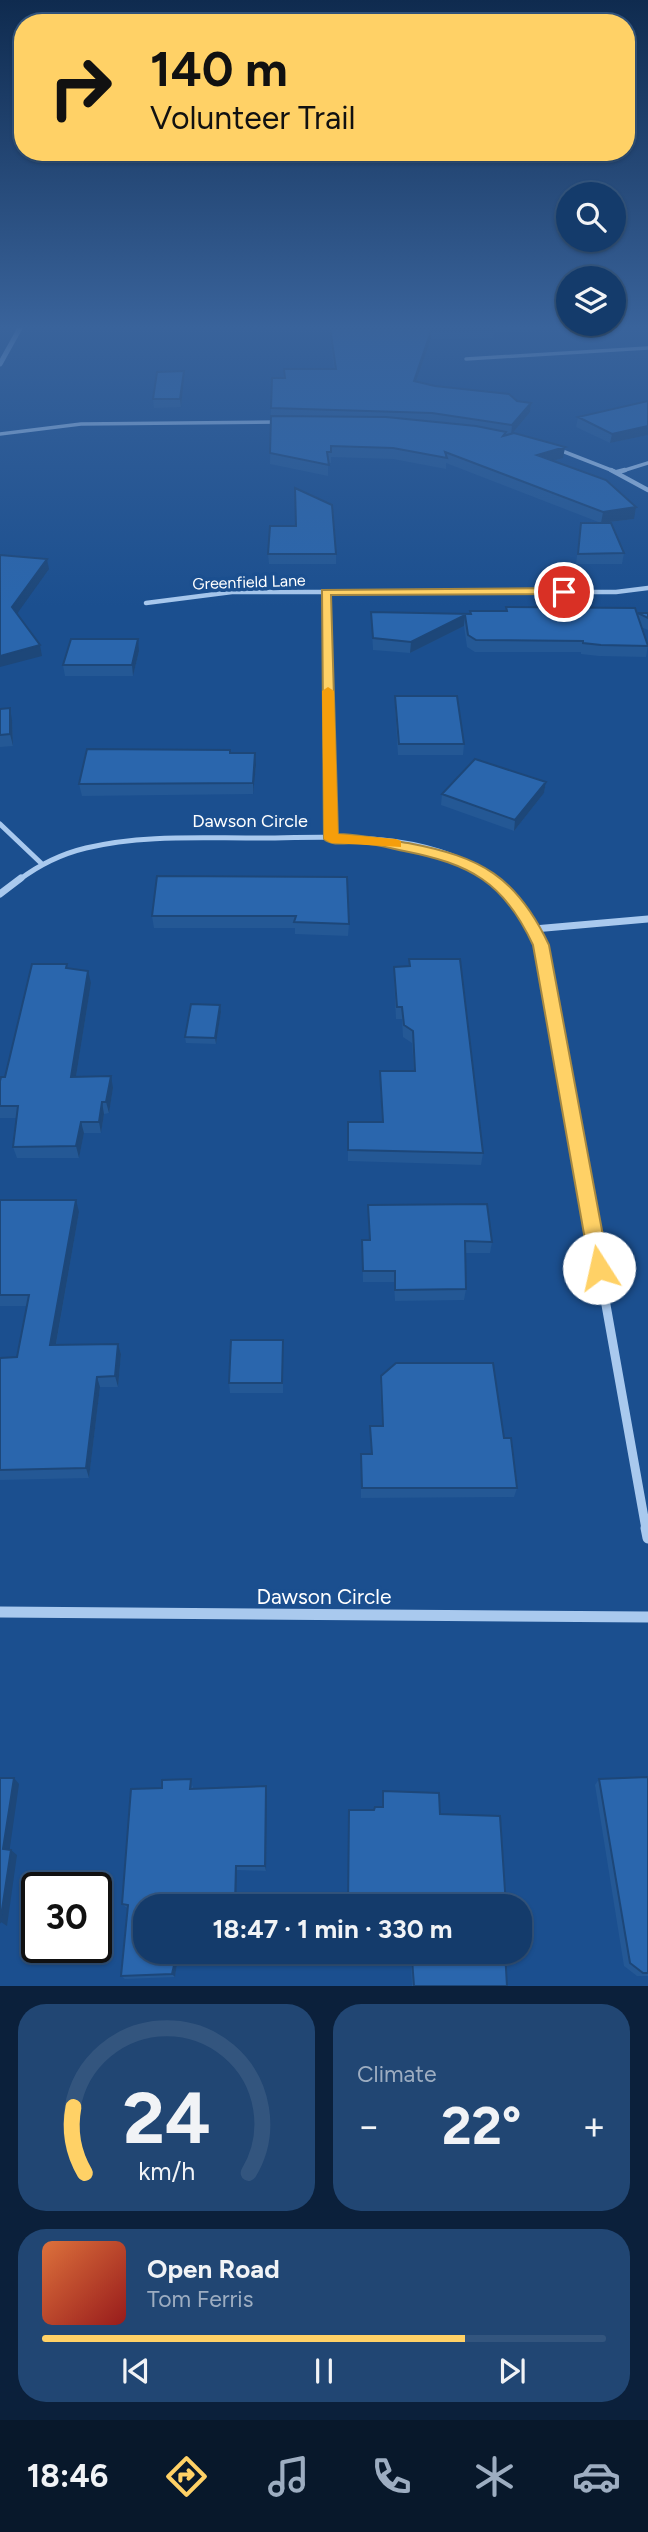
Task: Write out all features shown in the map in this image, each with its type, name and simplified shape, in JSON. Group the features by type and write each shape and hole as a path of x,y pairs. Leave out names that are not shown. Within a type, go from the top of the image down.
{"street":[{"path":"0,434 81,424 283,422"},
{"path":"550,447 617,472 648,490"},
{"path":"617,472 648,463"},
{"name":"Greenfield Lane","path":"146,603 232,592 617,592 648,588"},
{"path":"326,592 331,839"},
{"path":"0,824 42,864"},
{"name":"Dawson Circle","path":"0,894 27,871 64,855 155,838 362,839 402,845 444,854 483,871 510,895 527,916 541,945 648,1538"},
{"path":"534,929 648,919"},
{"name":"Dawson Circle","path":"0,1612 648,1617"}],"building":[{"path":"271,421 423,421 476,426 506,432 503,436 514,433 565,447 537,455 606,480 636,507 603,512 445,452 447,458 393,448 331,446 331,452 327,452 329,465 270,453"},
{"path":"483,421 516,421 512,425"},
{"path":"585,421 648,421 648,426 612,434"},
{"path":"295,488 332,505 336,554 268,554 270,526 296,526"},
{"path":"581,523 611,523 624,553 578,554"},
{"path":"0,555 47,559 12,607 40,645 0,656"},
{"path":"506,607 635,608 648,646 601,645 583,641 476,640 468,635 465,615 411,642 373,638 371,612 471,614 470,611 507,611"},
{"path":"71,639 138,639 132,665 63,665"},
{"path":"395,696 457,696 464,744 399,744"},
{"path":"10,708 10,734 0,735 0,709"},
{"path":"87,749 230,750 230,753 255,753 253,783 79,784"},
{"path":"475,759 546,782 515,820 442,794"},
{"path":"157,876 347,877 349,924 294,922 296,916 152,916"},
{"path":"409,959 460,959 483,1153 348,1150 348,1122 383,1122 380,1071 415,1071 413,1031 404,1025 402,1007 397,1007 394,967 410,966"},
{"path":"32,964 67,964 66,968 88,971 71,1077 111,1076 106,1102 102,1102 99,1122 81,1122 76,1146 13,1147 18,1106 0,1106 0,1081 1,1077 5,1077"},
{"path":"191,1004 220,1005 215,1038 185,1037"},
{"path":"0,1200 76,1200 50,1345 118,1344 115,1376 97,1377 86,1468 0,1470 0,1358 17,1357 29,1295 0,1295"},
{"path":"487,1204 492,1242 465,1241 466,1289 395,1290 395,1271 363,1271 362,1240 370,1240 368,1205"},
{"path":"231,1340 283,1340 282,1383 229,1383"},
{"path":"396,1363 493,1363 504,1438 511,1438 517,1488 362,1488 361,1454 372,1454 370,1426 383,1426 381,1376"},
{"path":"648,1777 648,1973 643,1973 630,1963 599,1779"},
{"path":"0,1778 14,1778 3,1849 11,1850 0,1923"},
{"path":"191,1779 190,1789 266,1786 265,1866 236,1866 235,1894 133,1894 133,1964 174,1964 172,1974 121,1976 128,1905 122,1904 131,1789 162,1788 162,1780"},
{"path":"383,1791 439,1793 440,1814 500,1816 505,1894 348,1894 349,1810 374,1810 375,1807 383,1807"},
{"path":"412,1964 506,1964 507,1986 414,1986"}],"slow traffic":[{"path":"328,691 331,839 362,839 396,844"}],"route":[{"path":"564,592 326,592 331,839 362,839 444,854 483,871 510,895 527,916 541,945 599,1268"}]}
